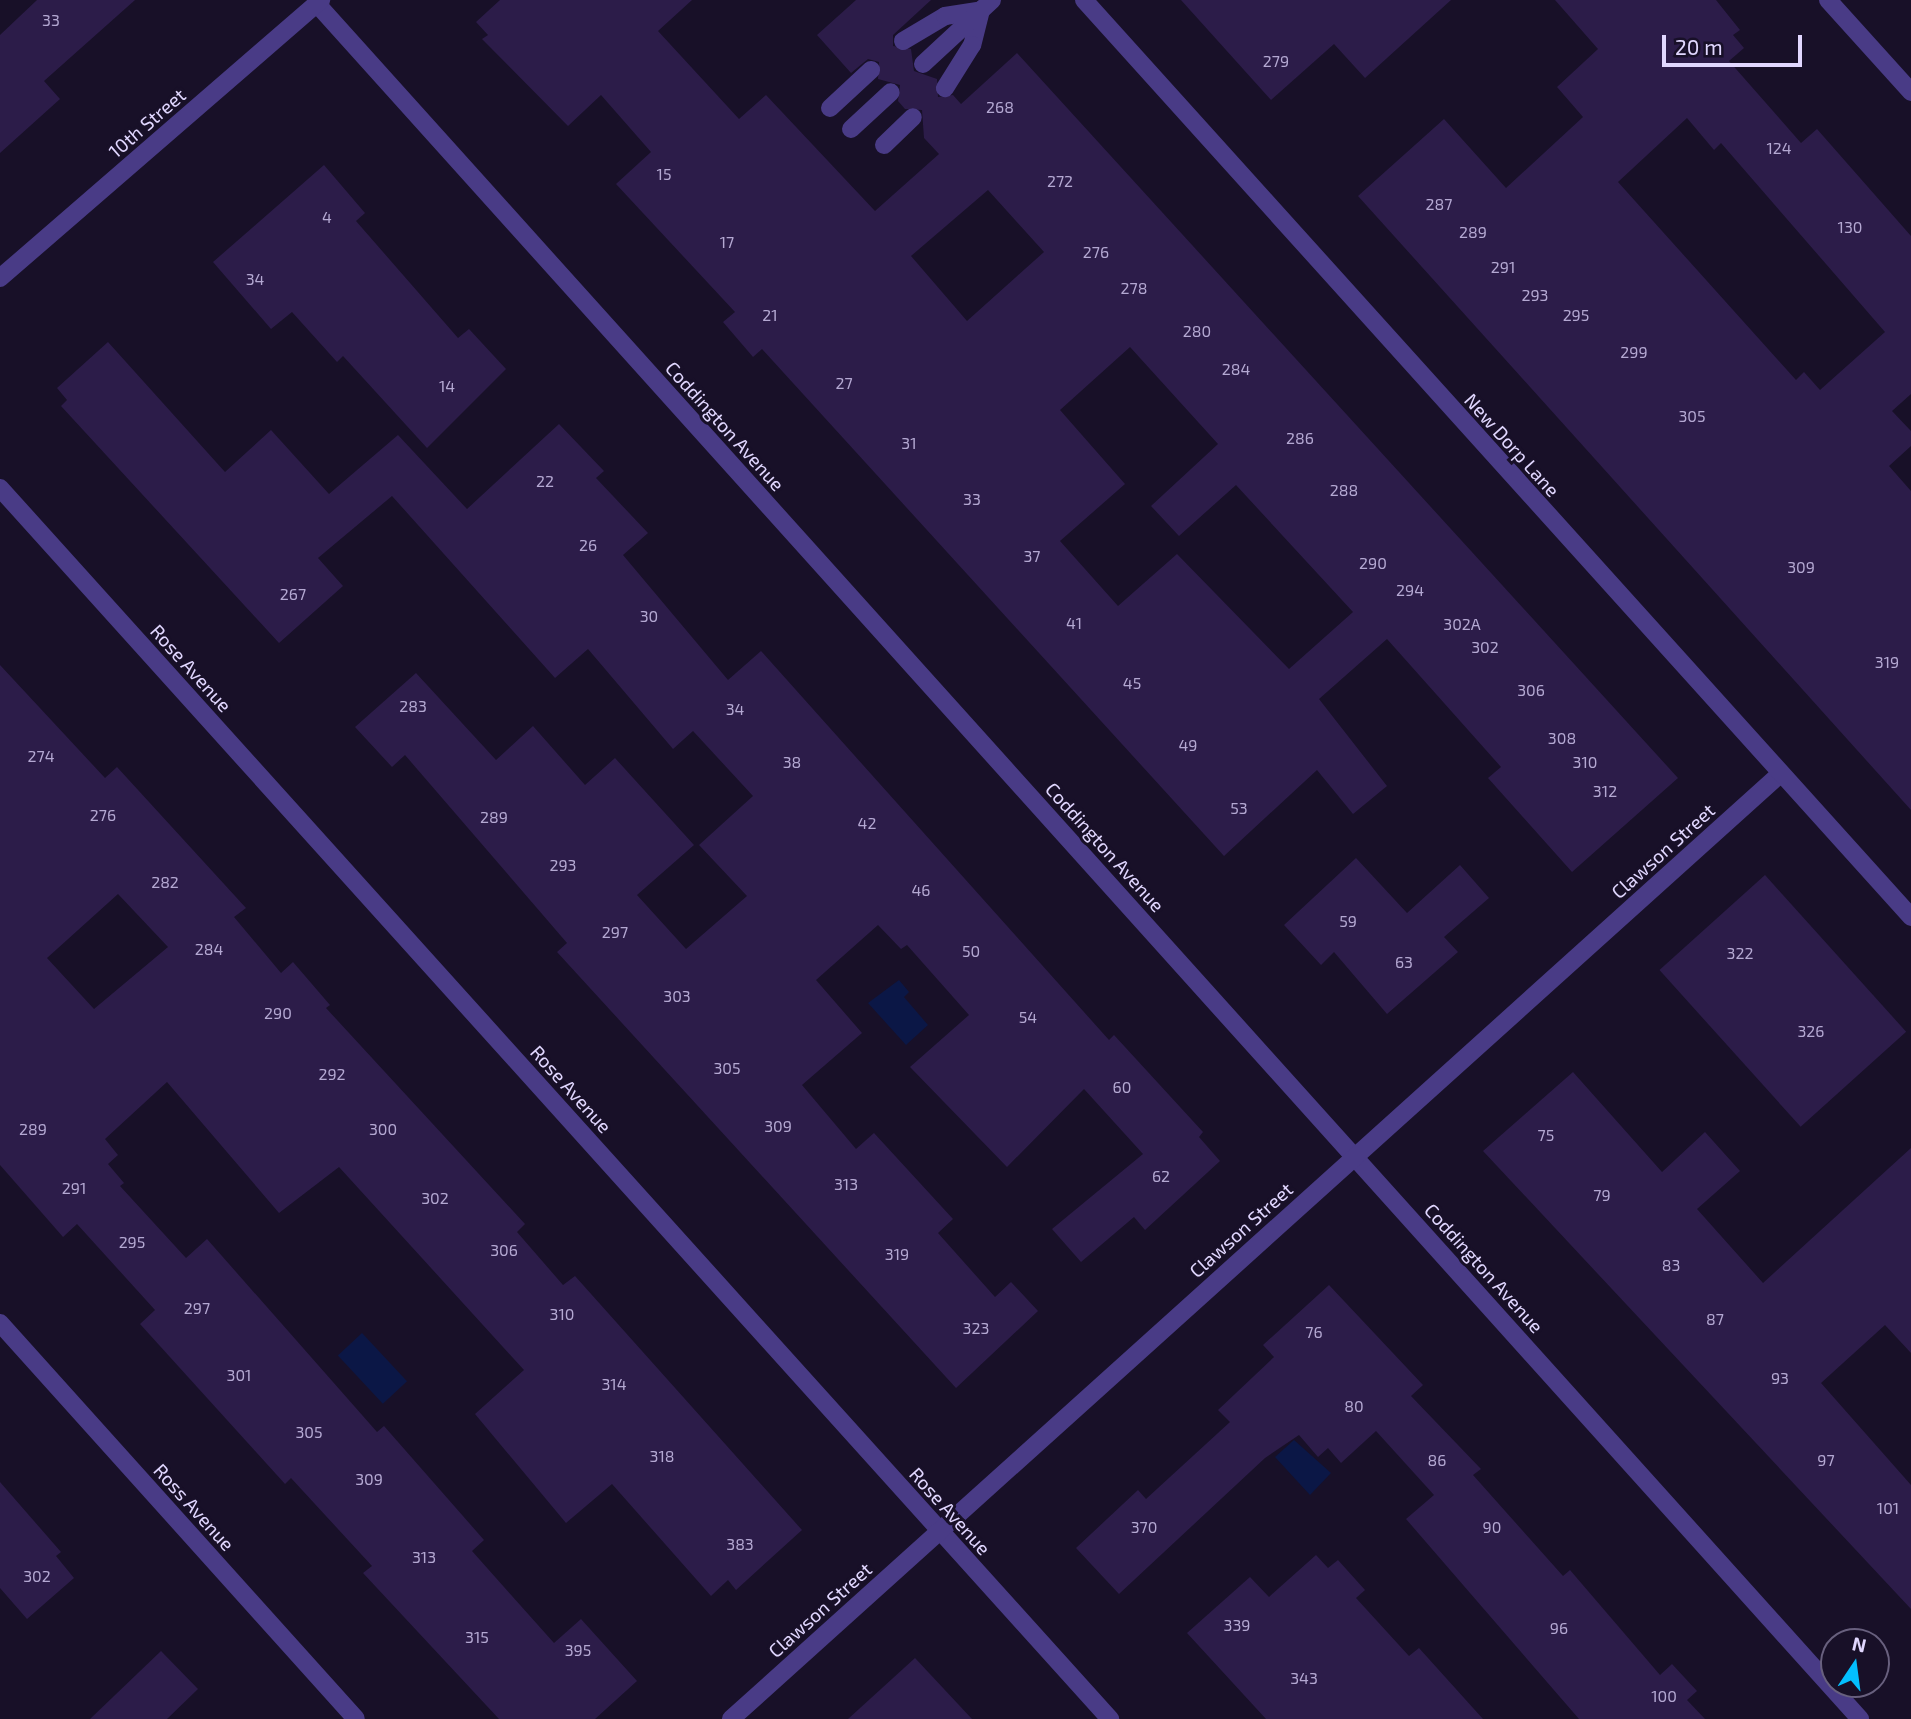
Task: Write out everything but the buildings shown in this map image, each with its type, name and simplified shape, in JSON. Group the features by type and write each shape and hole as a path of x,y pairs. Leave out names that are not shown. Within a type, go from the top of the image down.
{"street":[{"name":"New Dorp Lane","path":"1084,0 1911,917"},
{"path":"1828,0 1911,92"},
{"name":"10th Street","path":"2,273 319,2"},
{"name":"Coddington Avenue","path":"319,2 1860,1719"},
{"path":"903,41 945,16 987,5"},
{"path":"923,64 987,5"},
{"path":"945,88 972,45 987,5"},
{"path":"830,108 871,70"},
{"path":"851,129 891,92"},
{"path":"884,145 913,117"},
{"name":"Rose Avenue","path":"0,488 1110,1719"},
{"name":"Clawson Street","path":"731,1719 1780,774"},
{"name":"Ross Avenue","path":"0,1323 356,1719"}],"shaded area":[{"path":"899,980 909,992 904,997 928,1025 906,1045 868,1003"},
{"path":"362,1333 407,1381 383,1404 338,1356"},
{"path":"1294,1440 1331,1473 1310,1495 1275,1457"}]}
